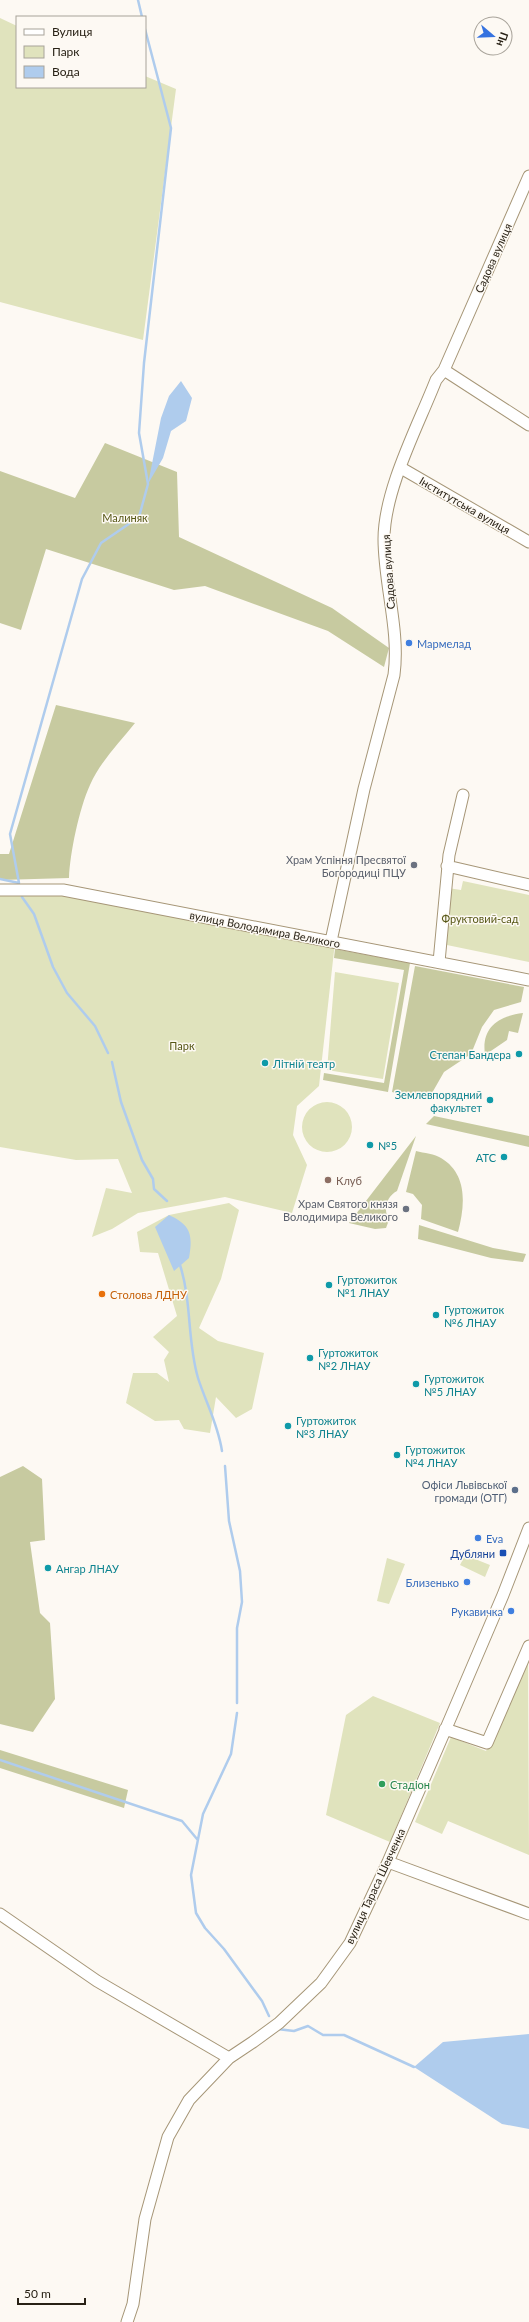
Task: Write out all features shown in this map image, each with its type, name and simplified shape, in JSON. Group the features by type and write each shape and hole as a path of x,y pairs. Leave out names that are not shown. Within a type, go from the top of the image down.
{"street":[{"name":"Садова вулиця","path":"331,941 364,789 394,675 397,656 386,579 384,539 388,507 401,468 436,380 444,370 529,176"},
{"path":"444,370 529,425"},
{"name":"Інститутська вулиця","path":"401,468 529,542"},
{"path":"439,962 448,866 462,794"},
{"path":"448,866 529,885"},
{"name":"вулиця Володимира Великого","path":"0,890 63,890 529,980"},
{"name":"вулиця Тараса Шевченка","path":"127,2322 133,2304 145,2219 168,2137 189,2100 229,2058 279,2023 321,1983 350,1943 388,1862 503,1595 525,1550 529,1528"},
{"path":"445,1729 487,1743 529,1646"},
{"path":"388,1862 529,1914"},
{"path":"0,1914 97,1981 229,2058"}],"green space":[{"path":"0,18 16,26 16,88 146,88 146,76 176,89 143,340 0,302"},
{"name":"Малиняк","path":"105,443 177,472 179,537 332,608 389,648 384,667 328,631 205,586 174,590 46,549 21,630 0,623 0,471 75,498"},
{"path":"56,705 135,723 104,761 90,785 82,806 76,831 71,856 69,878 0,880 0,854 9,854"},
{"name":"Фруктовий-сад","path":"463,881 529,895 529,962 442,944 448,888 461,890"},
{"name":"Парк","path":"0,890 63,890 335,942 319,1086 297,1106 293,1135 307,1165 292,1213 225,1197 138,1213 112,1229 92,1237 106,1188 132,1193 118,1159 76,1160 0,1147"},
{"path":"335,949 410,963 388,1092 323,1080 324,1073 384,1083 404,970 334,958"},
{"path":"415,966 524,987 521,1002 494,1010 482,1027 471,1054 444,1072 428,1100 392,1092"},
{"path":"335,972 399,983 383,1079 327,1070"},
{"path":"523,1013 518,1033 509,1031 507,1040 485,1055 484,1045 489,1030 499,1020"},
{"path":"322,1102 332,1102 345,1109 352,1122 352,1132 345,1145 332,1152 322,1152 313,1148 306,1141 302,1132 302,1122 306,1113 313,1106"},
{"path":"434,1116 529,1136 529,1147 426,1124"},
{"path":"416,1136 397,1191 388,1200 386,1212 389,1220 386,1228 375,1229 349,1223"},
{"path":"416,1151 441,1158 450,1165 456,1173 460,1182 463,1201 458,1232 421,1219 422,1205 413,1194 406,1192"},
{"path":"229,1203 239,1210 221,1279 199,1328 218,1341 264,1353 252,1409 236,1418 216,1397 210,1433 184,1429 179,1420 155,1421 126,1403 133,1373 157,1373 169,1382 164,1360 169,1352 153,1337 177,1316 158,1253 140,1252 137,1232 169,1215"},
{"path":"419,1225 493,1248 526,1254 523,1262 491,1258 418,1239"},
{"path":"23,1466 42,1479 45,1540 30,1542 40,1613 50,1623 55,1699 33,1732 0,1724 0,1477"},
{"path":"465,1555 490,1565 485,1577 460,1565"},
{"path":"387,1558 405,1564 389,1604 377,1601"},
{"path":"528,1651 529,1855 448,1821 442,1834 415,1822 451,1737 486,1751"},
{"path":"373,1696 440,1723 390,1842 326,1815 346,1715"},
{"path":"0,1750 128,1790 124,1808 0,1768"}],"water":[{"path":"181,381 192,398 186,421 171,431 163,458 148,484 161,418 169,396"},
{"path":"169,1215 186,1227 189,1232 191,1243 189,1258 174,1271 155,1227"},
{"path":"529,2034 529,2129 502,2124 414,2067 443,2042"}],"waterway":[{"path":"138,0 142,16"},
{"path":"0,879 19,883 10,834 82,579 101,543 139,517 148,484 139,433 144,363 171,128 146,33"},
{"path":"22,897 34,914 53,967 67,993 95,1026 108,1053"},
{"path":"112,1062 121,1102 142,1160 153,1179 154,1189 167,1201"},
{"path":"180,1265 184,1279 192,1350 198,1378 218,1432 222,1451"},
{"path":"225,1466 229,1521 240,1571 242,1602 237,1628 237,1703"},
{"path":"237,1713 231,1754 203,1814 191,1875 196,1913 205,1928 224,1949 262,2001 269,2016"},
{"path":"0,1760 182,1821 197,1839"},
{"path":"277,2029 294,2031 308,2026 323,2035 344,2035 414,2067"}],"place":[{"name":"Мармелад","path":"409,643"},
{"name":"Храм Успіння Пресвятої Богородиці ПЦУ","path":"414,865"},
{"name":"Степан Бандера","path":"519,1054"},
{"name":"Літній театр","path":"265,1063"},
{"name":"Землевпорядний факультет","path":"490,1100"},
{"name":"№5","path":"370,1145"},
{"name":"АТС","path":"504,1157"},
{"name":"Клуб","path":"328,1180"},
{"name":"Храм Святого князя Володимира Великого","path":"406,1209"},
{"name":"Гуртожиток №1 ЛНАУ","path":"329,1285"},
{"name":"Столова ЛДНУ","path":"102,1294"},
{"name":"Гуртожиток №6 ЛНАУ","path":"436,1315"},
{"name":"Гуртожиток №2 ЛНАУ","path":"310,1358"},
{"name":"Гуртожиток №5 ЛНАУ","path":"416,1384"},
{"name":"Гуртожиток №3 ЛНАУ","path":"288,1426"},
{"name":"Гуртожиток №4 ЛНАУ","path":"397,1455"},
{"name":"Офіси Львівської громади (ОТГ)","path":"515,1490"},
{"name":"Eva","path":"478,1538"},
{"name":"Дубляни","path":"503,1553"},
{"name":"Ангар ЛНАУ","path":"48,1568"},
{"name":"Близенько","path":"467,1582"},
{"name":"Рукавичка","path":"511,1611"},
{"name":"Стадіон","path":"382,1784"}]}
